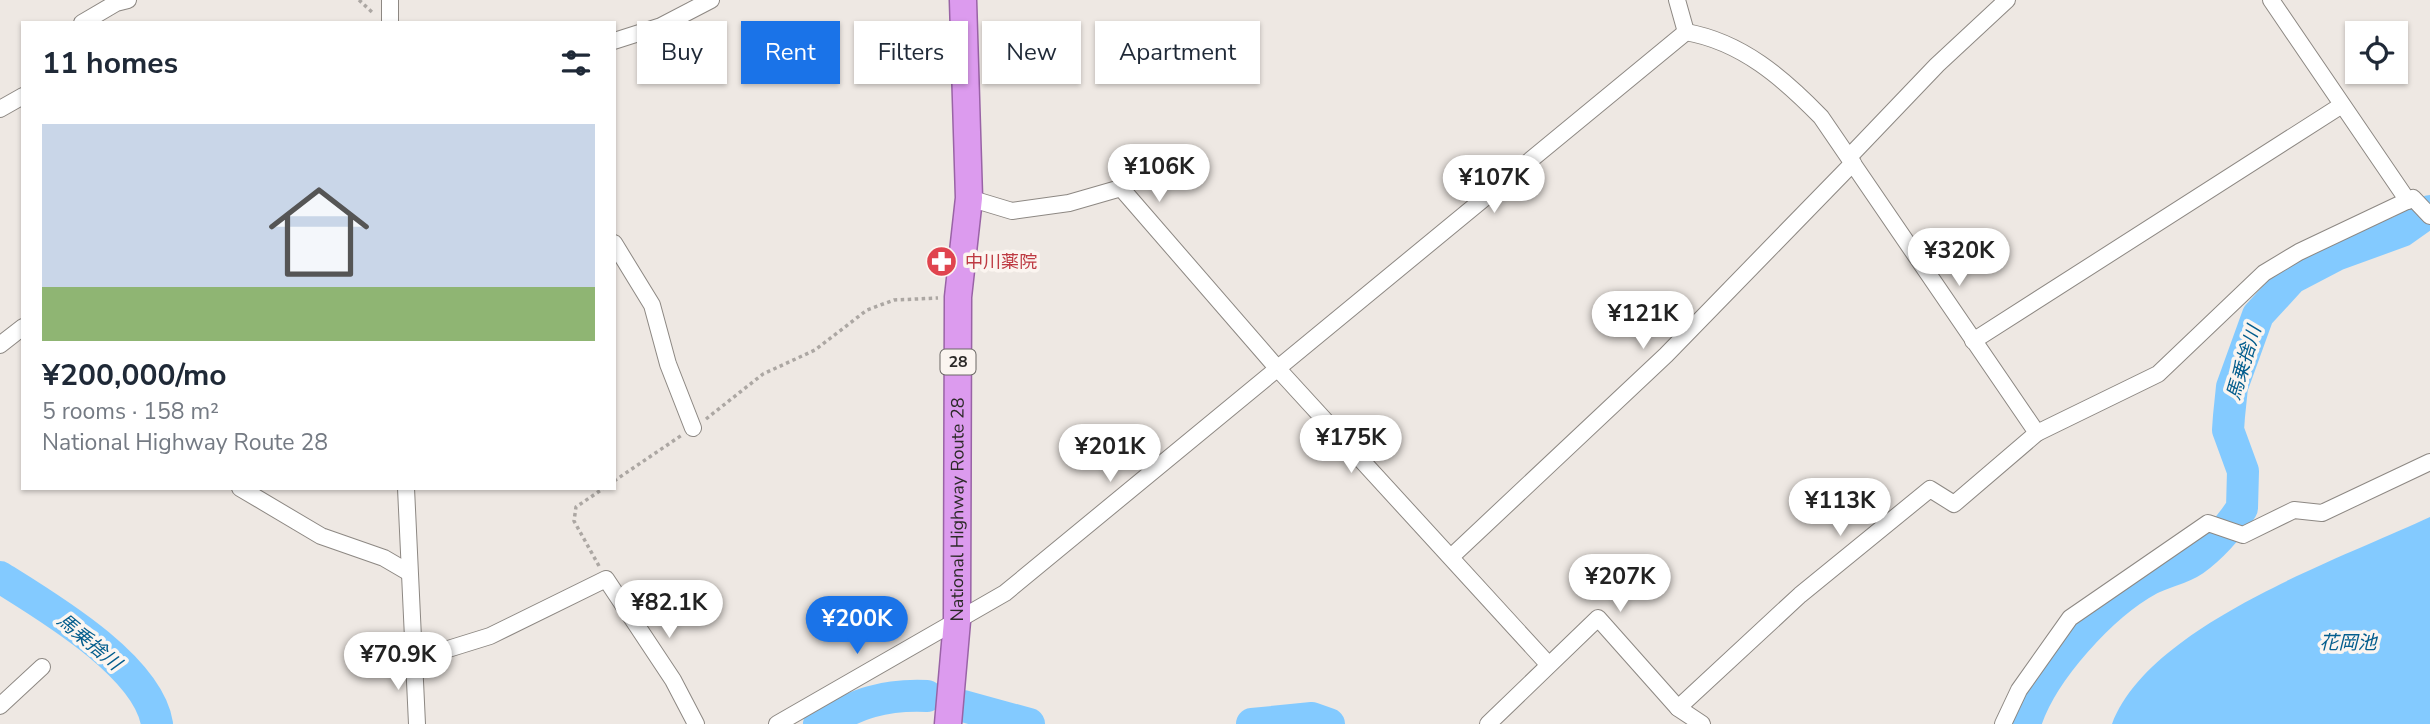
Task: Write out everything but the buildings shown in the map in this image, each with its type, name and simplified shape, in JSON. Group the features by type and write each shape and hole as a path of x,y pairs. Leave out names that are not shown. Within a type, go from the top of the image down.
{"highway":[{"name":"National Highway Route 28","path":"948,724 957,621 958,297 969,198 963,0"}],"street":[{"path":"85,21 116,3 128,0"},
{"path":"390,0 390,21"},
{"path":"616,40 661,26 711,0"},
{"path":"1677,0 1686,32"},
{"path":"1451,557 1666,355 1937,65 2007,0"},
{"path":"2271,0 2410,200 2430,216"},
{"path":"1686,32 1734,47 1779,74 1821,117 2037,433"},
{"path":"777,724 1005,593 1686,32"},
{"path":"0,109 21,97"},
{"path":"1973,341 2342,105"},
{"path":"969,198 1012,211 1069,203 1121,188 1278,369 1548,664"},
{"path":"1678,708 1800,594 1930,489 1954,504 2037,433 2158,374 2264,273 2299,252 2410,200"},
{"path":"616,246 652,305 668,364 693,428"},
{"path":"0,345 21,329"},
{"path":"2003,724 2019,690 2070,618 2208,523 2243,535 2294,510 2322,513 2430,461"},
{"path":"243,490 321,536 384,558 408,572"},
{"path":"406,490 417,724"},
{"path":"416,659 490,636 606,579 673,680 696,724"},
{"path":"1488,724 1598,618 1678,708 1702,724"},
{"path":"0,706 42,667"}],"path":[{"path":"616,480 740,395 763,374 816,350 867,310 894,300 958,297"},
{"path":"601,490 576,507 574,521 606,579"}],"water":[{"name":"花岡池","path":"2430,517 2430,724 2112,724 2133,688 2164,656 2205,626 2299,575"}],"waterway":[{"name":"馬乗捨川","path":"2025,724 2033,704 2059,662 2112,605 2150,579 2194,560 2220,536 2242,508 2243,471 2228,430 2229,416 2232,387 2258,315 2292,278 2336,255 2402,231 2430,211"},
{"name":"馬乗捨川","path":"0,577 68,621 116,660 150,702 157,724"},
{"name":"馬乗捨川","path":"819,724 871,702 897,697 927,696"},
{"name":"馬乗捨川","path":"963,706 1029,724"},
{"name":"馬乗捨川","path":"1252,724 1312,718 1329,724"}],"place":[{"name":"中川薬院","path":"942,262"}]}
